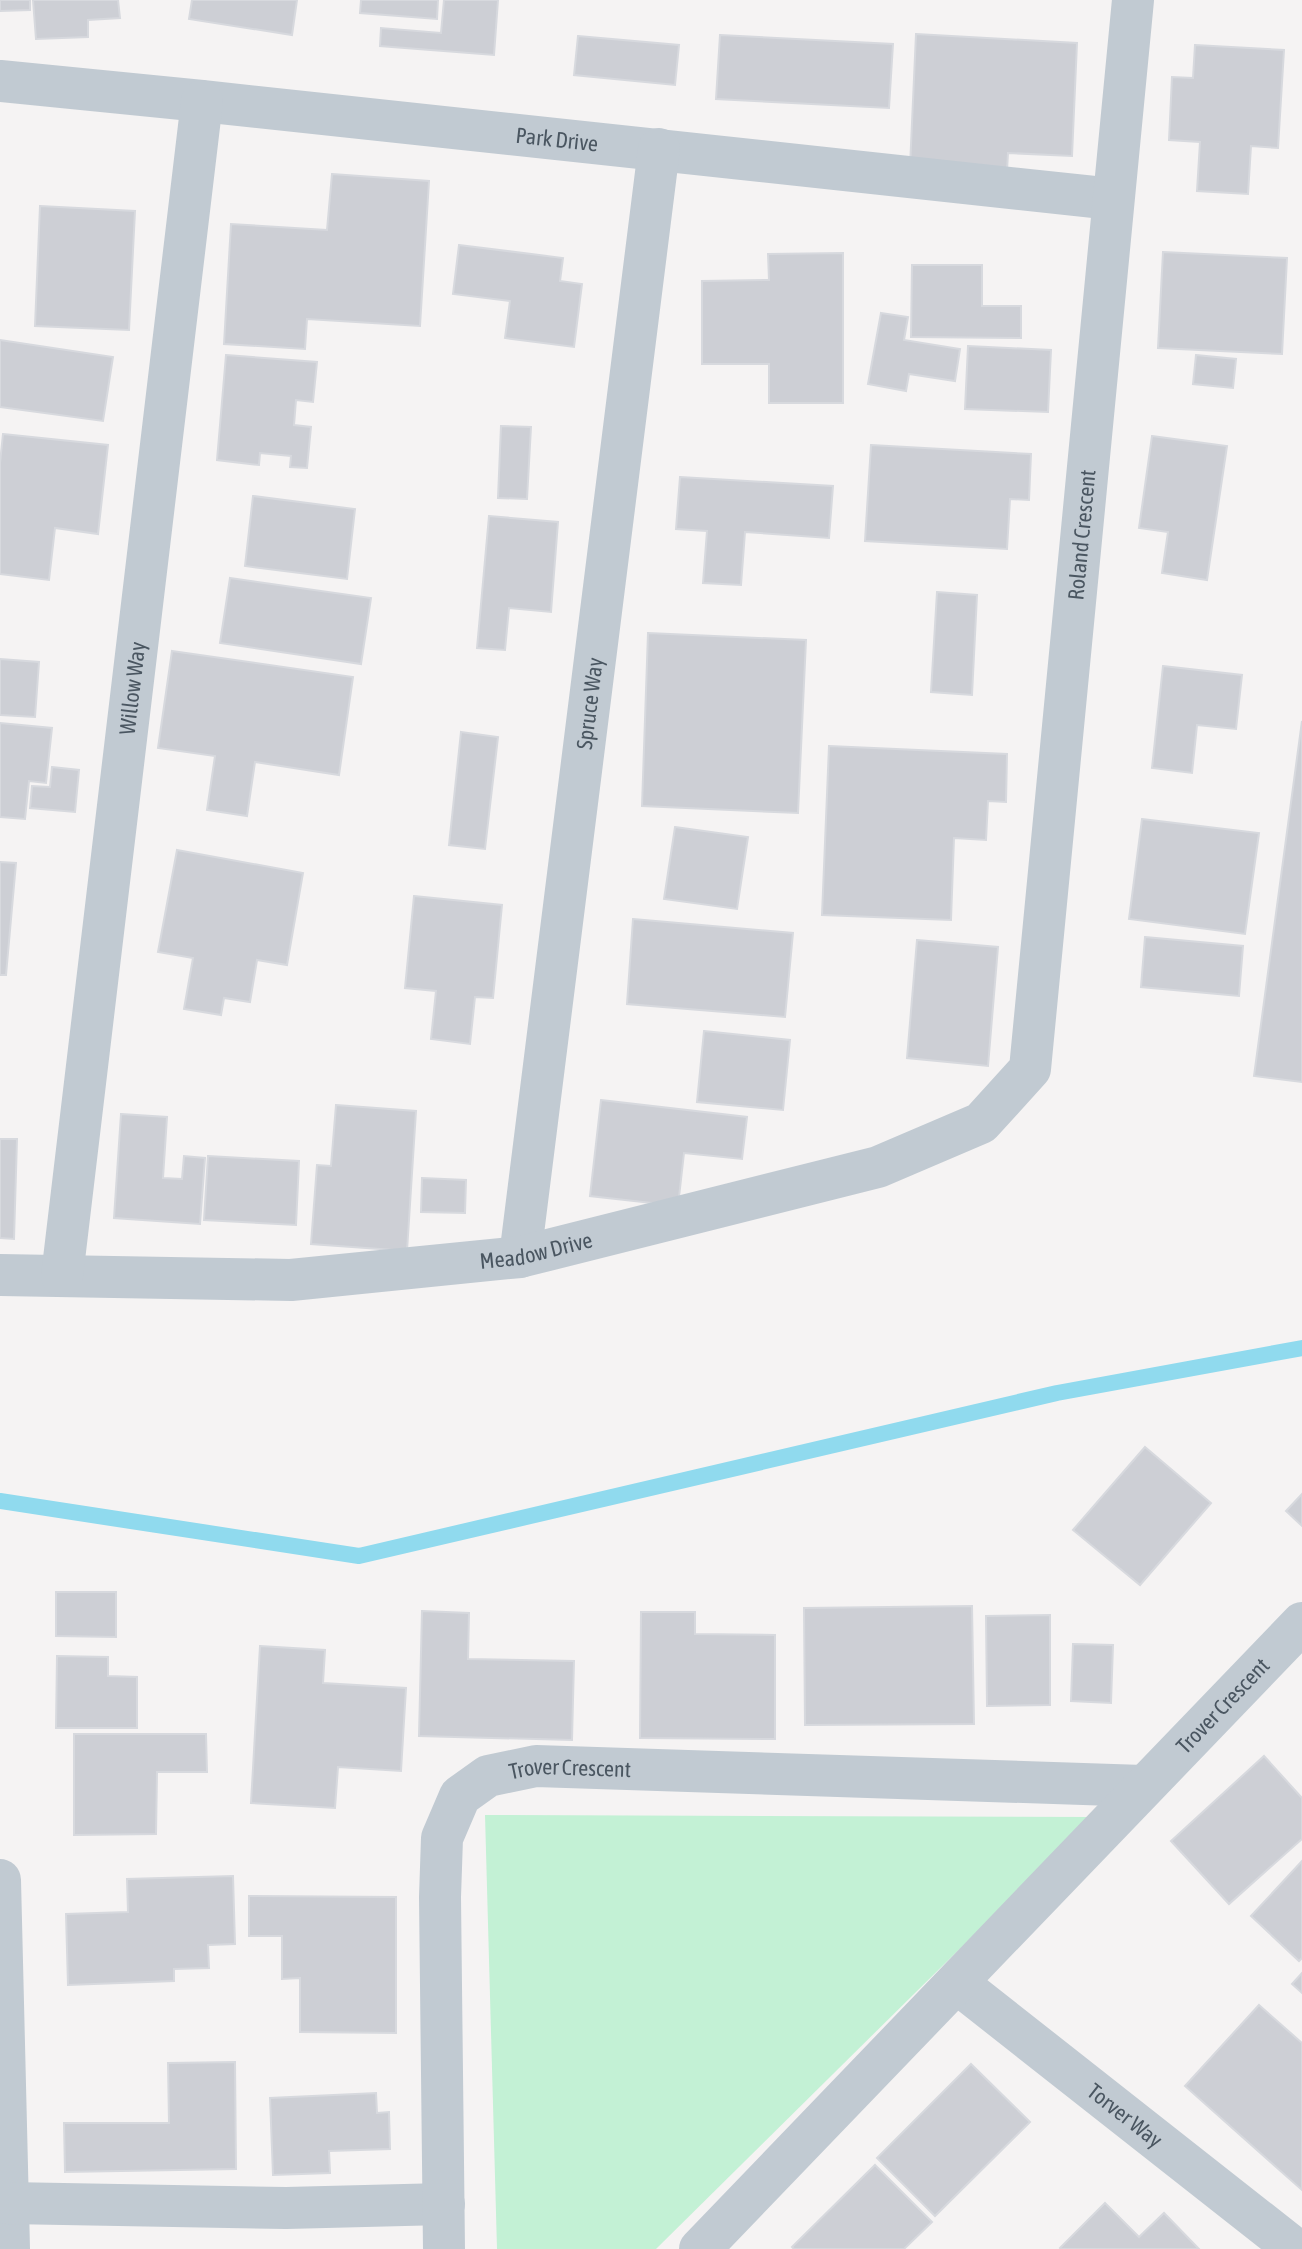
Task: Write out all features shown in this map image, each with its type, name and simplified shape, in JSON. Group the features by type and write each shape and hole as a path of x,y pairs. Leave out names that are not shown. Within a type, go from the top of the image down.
{"street":[{"name":"Roland Crescent","path":"1030,1069 1133,0"},
{"name":"Park Drive","path":"0,81 1113,199"},
{"name":"Willow Way","path":"62,1276 202,101"},
{"name":"Spruce Way","path":"520,1257 659,149"},
{"name":"Meadow Drive","path":"0,1275 291,1280 520,1257 878,1167 981,1123 1030,1069"},
{"name":"Trover Crescent","path":"700,2249 1302,1623"},
{"name":"Trover Crescent","path":"444,2249 442,1838 460,1796 488,1776 536,1766 1143,1786"},
{"path":"0,1880 2,2068 9,2249"},
{"name":"Torver Way","path":"957,1983 1295,2249"},
{"path":"8,2203 286,2208 444,2204"}],"green space":[{"path":"485,1815 1093,1817 656,2249 497,2249"}],"building":[{"path":"0,0 30,0 30,10 0,11"},
{"path":"33,0 118,0 120,18 88,20 88,37 36,39"},
{"path":"192,0 297,0 292,35 189,19"},
{"path":"361,0 438,0 437,19 360,13"},
{"path":"444,0 498,0 494,55 380,46 381,28 441,33"},
{"path":"916,34 1077,43 1072,156 1008,153 1007,171 910,167"},
{"path":"720,35 893,44 889,108 716,99"},
{"path":"578,36 679,45 675,85 574,75"},
{"path":"1195,45 1284,50 1278,148 1251,146 1248,194 1197,191 1200,142 1169,140 1172,77 1193,78"},
{"path":"332,174 429,181 420,326 307,319 305,349 224,344 231,224 327,230"},
{"path":"40,206 135,211 129,330 35,326"},
{"path":"459,245 563,258 560,281 582,284 574,347 505,338 510,301 453,294"},
{"path":"1163,252 1287,258 1282,354 1158,348"},
{"path":"843,253 843,403 769,403 769,364 702,364 702,281 769,280 768,254"},
{"path":"912,265 982,265 982,306 1021,306 1021,338 911,337"},
{"path":"881,313 908,317 904,340 960,349 955,381 909,374 906,391 868,384"},
{"path":"0,340 113,357 103,421 0,407"},
{"path":"968,346 1051,350 1048,412 965,409"},
{"path":"226,355 317,362 313,402 296,400 294,425 311,427 307,468 290,467 291,456 260,453 259,465 217,460"},
{"path":"1196,355 1236,359 1233,388 1193,384"},
{"path":"501,426 531,427 527,499 498,498"},
{"path":"3,434 108,445 98,534 55,528 49,580 0,574"},
{"path":"1152,436 1227,446 1207,580 1162,573 1168,532 1139,528"},
{"path":"871,445 1031,454 1029,500 1010,499 1007,549 865,541"},
{"path":"680,477 833,486 829,538 745,532 741,585 703,583 707,531 676,529"},
{"path":"253,496 355,509 347,579 245,566"},
{"path":"489,516 558,522 551,612 509,608 505,650 477,648"},
{"path":"230,578 371,598 361,664 220,643"},
{"path":"937,592 977,595 972,695 931,692"},
{"path":"648,633 806,640 798,813 642,806"},
{"path":"172,651 353,677 339,775 255,762 247,816 207,810 215,756 158,748"},
{"path":"0,659 39,662 35,717 0,715"},
{"path":"1163,666 1242,675 1236,729 1197,725 1192,773 1152,768"},
{"path":"1302,721 1302,1082 1254,1076"},
{"path":"0,723 52,728 46,783 29,781 25,819 0,817"},
{"path":"461,732 498,737 485,849 449,845"},
{"path":"829,746 1007,754 1006,802 988,801 986,840 954,838 951,920 822,915"},
{"path":"52,767 79,770 75,812 30,808 32,786 50,787"},
{"path":"1142,819 1259,833 1245,934 1129,919"},
{"path":"675,827 748,837 737,909 664,899"},
{"path":"177,850 303,873 287,965 257,960 250,1002 224,998 221,1015 184,1009 193,958 158,952"},
{"path":"0,862 16,863 6,975 0,975"},
{"path":"414,896 502,905 493,998 475,997 470,1044 431,1039 436,991 405,988"},
{"path":"633,919 793,933 785,1017 627,1004"},
{"path":"1145,937 1243,946 1239,996 1141,987"},
{"path":"917,940 998,947 988,1066 907,1058"},
{"path":"704,1031 790,1040 783,1110 697,1102"},
{"path":"601,1100 747,1117 742,1159 684,1153 678,1206 590,1196"},
{"path":"336,1105 416,1111 407,1251 311,1244 317,1165 331,1166"},
{"path":"121,1114 167,1117 163,1178 182,1179 184,1156 205,1158 200,1224 114,1218"},
{"path":"0,1139 17,1139 14,1239 0,1238"},
{"path":"208,1156 299,1161 296,1225 204,1220"},
{"path":"422,1178 466,1180 465,1213 421,1212"},
{"path":"1145,1447 1211,1503 1140,1585 1073,1530"},
{"path":"1302,1494 1302,1526 1286,1511"},
{"path":"56,1592 116,1592 116,1637 56,1636"},
{"path":"972,1606 974,1724 805,1725 804,1608"},
{"path":"422,1611 469,1613 468,1659 574,1661 572,1740 419,1736"},
{"path":"641,1612 695,1612 695,1634 775,1635 775,1739 640,1738"},
{"path":"1050,1615 1050,1705 987,1706 986,1616"},
{"path":"1073,1644 1113,1645 1111,1703 1071,1701"},
{"path":"260,1646 325,1650 323,1683 406,1688 401,1771 338,1767 335,1808 251,1803"},
{"path":"57,1656 108,1657 108,1676 137,1677 137,1728 56,1728"},
{"path":"74,1734 206,1734 207,1772 157,1772 156,1834 74,1835"},
{"path":"1264,1756 1302,1798 1302,1839 1229,1904 1171,1841"},
{"path":"1302,1861 1302,1958 1299,1961 1251,1916"},
{"path":"233,1876 235,1944 208,1945 209,1968 174,1969 174,1981 68,1985 66,1914 128,1912 127,1879"},
{"path":"249,1896 396,1897 396,2033 300,2032 300,1978 282,1979 282,1936 249,1936"},
{"path":"1302,1973 1302,1993 1292,1984"},
{"path":"1259,2005 1302,2043 1302,2190 1185,2086"},
{"path":"235,2062 236,2169 65,2172 64,2123 169,2123 168,2063"},
{"path":"971,2064 1030,2122 935,2216 877,2158"},
{"path":"376,2093 377,2113 389,2112 390,2149 329,2151 330,2173 273,2175 270,2098"},
{"path":"875,2165 932,2222 904,2249 794,2249 792,2247"},
{"path":"1105,2203 1139,2237 1164,2213 1199,2249 1061,2249"}],"waterway":[{"path":"0,1501 359,1556 1057,1393 1302,1348"}]}
